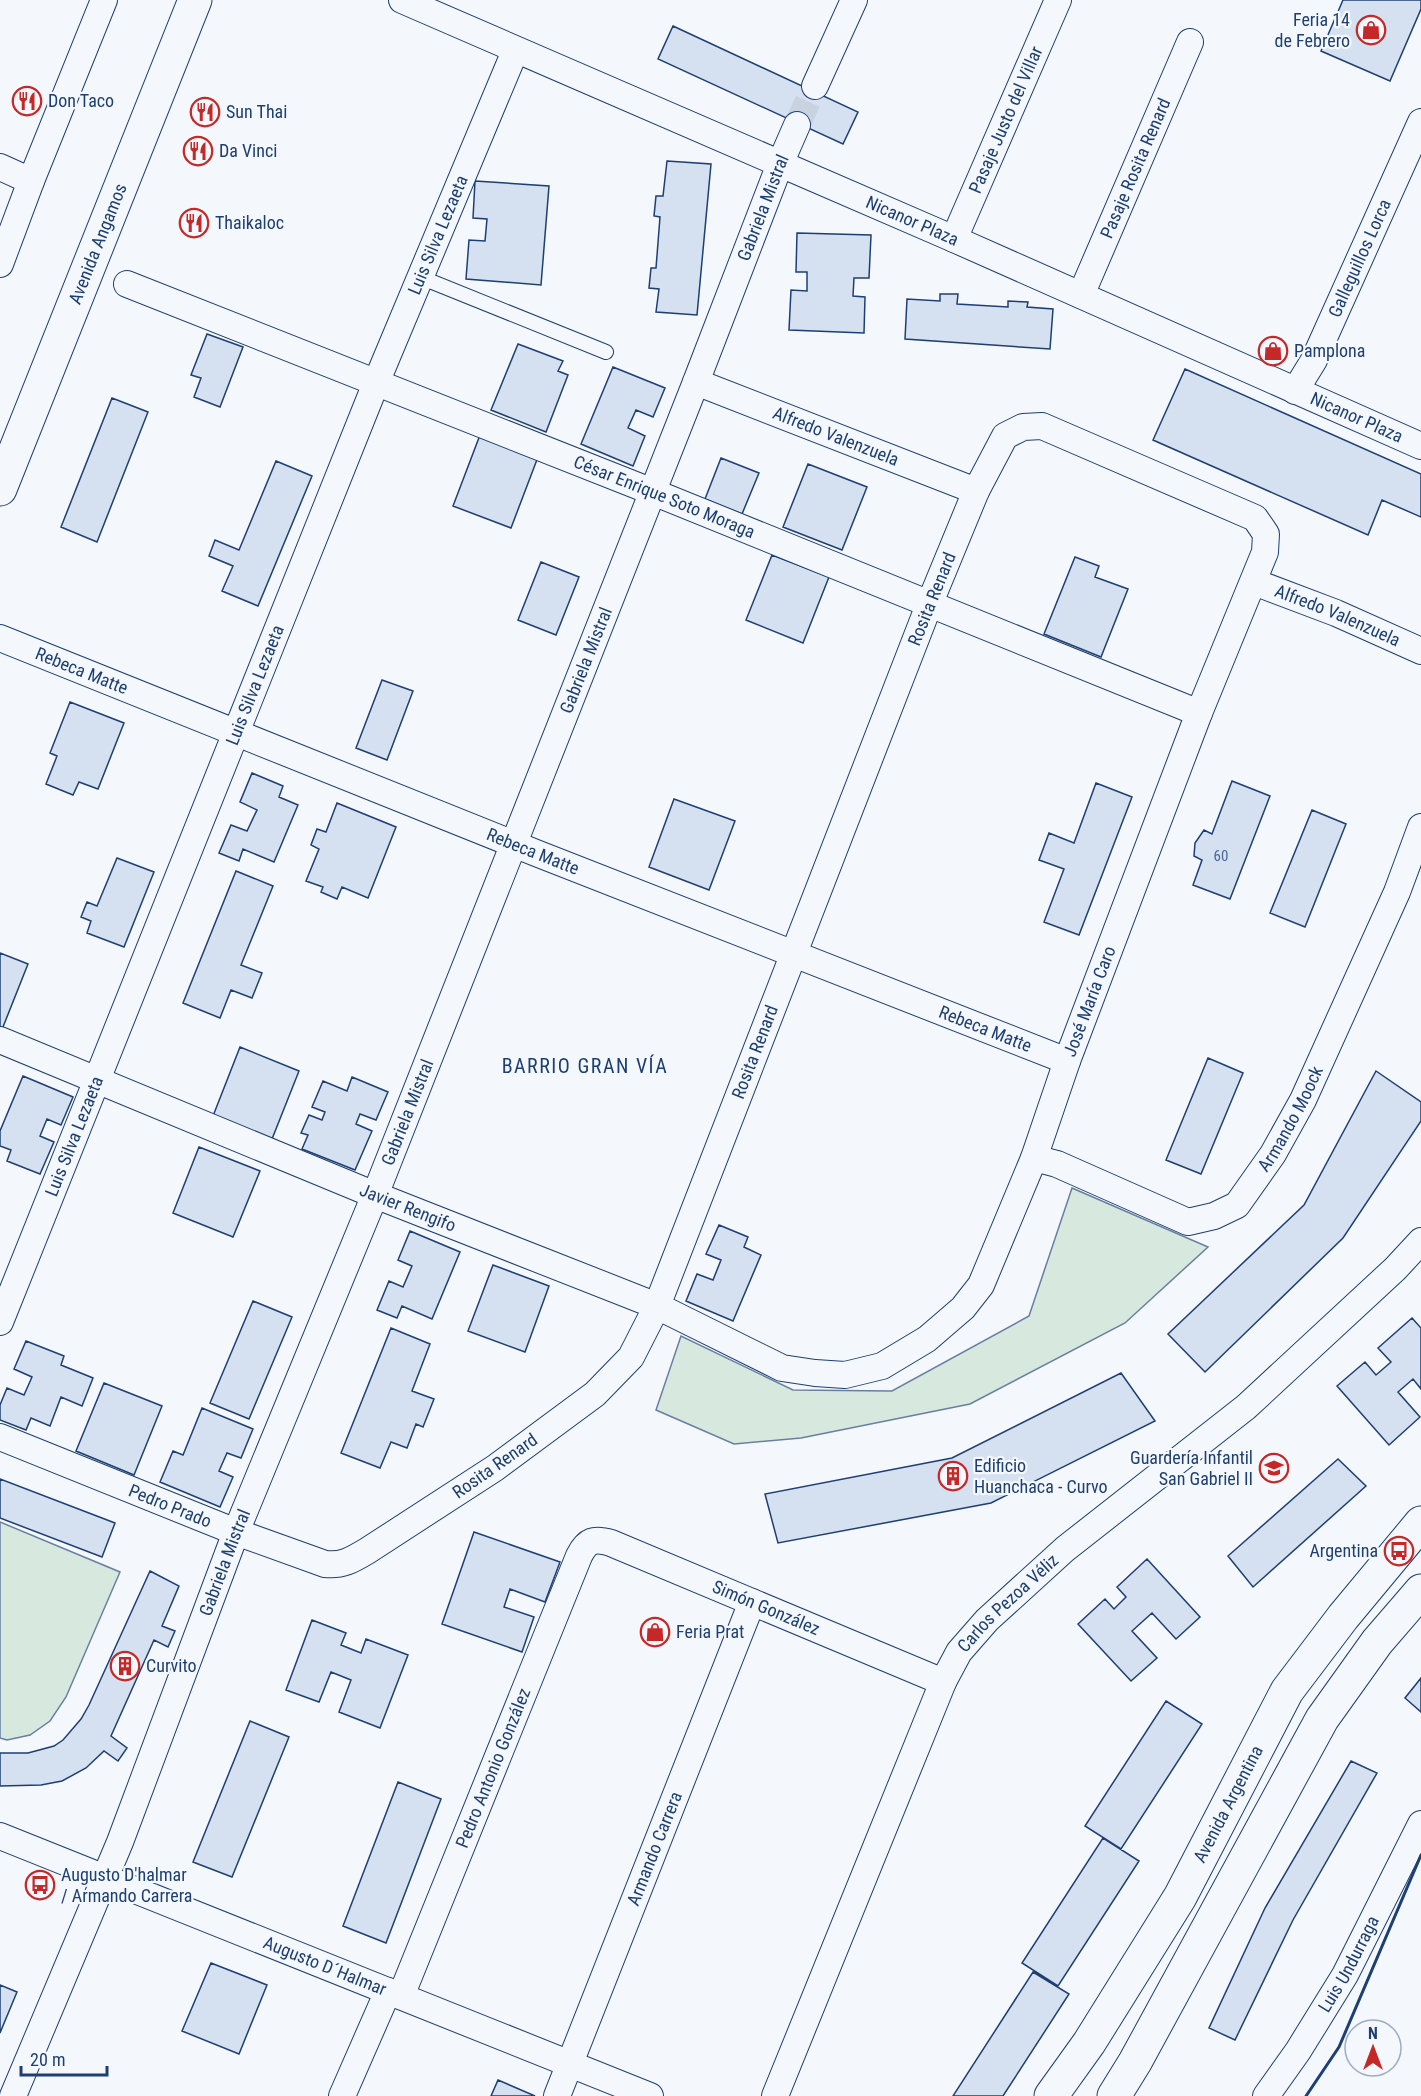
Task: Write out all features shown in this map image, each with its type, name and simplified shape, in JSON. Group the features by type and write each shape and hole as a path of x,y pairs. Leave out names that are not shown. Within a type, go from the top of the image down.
{"main road":[{"name":"Avenida Angamos","path":"0,489 195,0"},
{"name":"Avenida Argentina","path":"1051,2096 1089,2043 1180,1897 1287,1691 1343,1617 1421,1523"},
{"path":"1114,2096 1147,2041 1322,1719 1377,1642 1421,1591"}],"street":[{"path":"0,264 104,0"},
{"name":"Nicanor Plaza","path":"402,0 515,51 954,239 1421,446"},
{"path":"815,86 854,0"},
{"name":"Pasaje Justo del Villar","path":"954,239 1058,0"},
{"name":"Pasaje Rosita Renard","path":"1081,296 1190,42"},
{"name":"Luis Silva Lezaeta","path":"0,1322 376,383 515,51"},
{"name":"Galleguillos Lorca","path":"1295,391 1314,360 1421,122"},
{"name":"Gabriela Mistral","path":"13,2096 120,1842 236,1532 375,1196 797,125"},
{"path":"0,168 31,181"},
{"name":"César Enrique Soto Moraga","path":"127,285 652,492 1199,713"},
{"name":"Alfredo Valenzuela","path":"696,382 976,491"},
{"name":"Rosita Renard","path":"343,1564 367,1551 495,1468 595,1394 631,1356 657,1306 929,605 976,491 1005,436 1023,427 1042,426 1255,518 1266,534"},
{"name":"José María Caro","path":"815,1373 845,1375 882,1366 927,1339 963,1308 981,1285 1034,1158 1067,1061 1199,713 1254,582 1265,552 1266,534"},
{"name":"Alfredo Valenzuela","path":"1254,582 1336,613 1421,651"},
{"name":"Rebeca Matte","path":"0,638 1067,1061"},
{"name":"Armando Moock","path":"1034,1158 1057,1164 1188,1222 1214,1216 1237,1205 1273,1154 1303,1100 1397,892 1421,827"},
{"name":"Javier Rengifo","path":"0,1040 375,1196 657,1306 782,1368 815,1373"},
{"name":"Carlos Pezoa Véliz","path":"775,2096 944,1682 959,1652 987,1620 1065,1548 1246,1407 1395,1269 1421,1241"},
{"name":"Pedro Prado","path":"0,1437 236,1532 325,1564 343,1564"},
{"name":"Simón González","path":"589,1541 603,1540 611,1543 944,1682"},
{"name":"Pedro Antonio González","path":"342,2096 394,1994 579,1556 589,1541"},
{"name":"Armando Carrera","path":"557,2096 752,1602"},
{"name":"Luis Undurraga","path":"1266,2096 1298,2051 1345,1975 1421,1824"},
{"name":"Augusto D´Halmar","path":"0,1836 650,2096"}],"lane":[{"path":"420,277 606,352"}],"shaded area":[{"path":"1072,1188 1208,1247 1125,1323 970,1404 801,1438 734,1444 656,1410 681,1336 793,1390 892,1391 1029,1316"},
{"path":"0,1522 120,1572 66,1697 50,1721 30,1735 7,1740 0,1738"}],"building":[{"name":"Feria 14 de Febrero","path":"1343,0 1421,0 1421,9 1390,81 1321,51"},
{"path":"673,26 858,112 843,144 658,59"},
{"path":"667,161 711,164 697,315 656,312 659,289 649,288 651,268 656,268 660,217 654,216 656,196 663,196"},
{"path":"475,181 549,186 541,285 466,279 469,240 485,241 487,219 473,218"},
{"path":"797,233 871,235 869,278 854,278 853,296 865,297 864,333 789,330 791,290 807,291 807,272 796,272"},
{"path":"940,294 958,294 957,304 1008,307 1008,301 1028,302 1027,307 1053,309 1050,349 905,339 907,299 940,301"},
{"path":"207,334 243,347 220,407 194,397 201,378 191,375"},
{"path":"518,344 563,361 558,371 568,375 546,432 491,410"},
{"path":"613,367 665,388 653,417 636,410 628,428 645,436 633,466 581,444"},
{"path":"1185,369 1421,474 1421,517 1382,500 1368,535 1153,440"},
{"path":"112,398 148,412 97,542 61,527"},
{"path":"480,435 538,457 511,528 453,506"},
{"path":"721,458 759,473 742,514 705,499"},
{"path":"276,461 312,476 258,606 222,591 233,566 209,556 215,540 239,550"},
{"path":"808,464 867,487 842,550 783,527"},
{"path":"772,555 829,577 803,643 746,620"},
{"path":"1075,557 1099,566 1095,577 1128,589 1101,657 1044,634"},
{"path":"541,562 579,577 556,635 518,620"},
{"path":"382,680 413,691 387,760 356,748"},
{"path":"70,702 124,723 98,789 79,782 73,795 46,784 57,756 50,753"},
{"path":"252,773 283,786 279,797 298,805 274,862 243,849 239,861 219,853 231,825 247,831 257,810 240,802"},
{"path":"1232,781 1270,796 1230,899 1193,885 1202,860 1194,856 1195,843 1204,830 1212,834"},
{"path":"1096,783 1132,797 1079,935 1044,922 1064,869 1039,860 1049,833 1074,843"},
{"path":"674,799 735,821 709,890 649,867"},
{"path":"337,803 396,827 368,898 342,887 337,899 321,892 323,887 306,881 319,849 311,845 317,829 326,832"},
{"path":"1312,810 1346,824 1305,927 1270,913"},
{"path":"117,858 154,872 124,947 87,933 91,921 81,917 87,902 97,906"},
{"path":"236,871 273,886 241,965 262,973 252,998 231,990 220,1018 183,1003"},
{"path":"0,953 28,964 1,1032 0,1031"},
{"path":"240,1047 299,1071 272,1139 213,1116"},
{"path":"1208,1058 1243,1073 1201,1174 1166,1160"},
{"path":"1376,1071 1421,1102 1421,1121 1343,1238 1205,1372 1168,1334 1304,1205"},
{"path":"23,1076 73,1097 61,1125 47,1119 40,1136 54,1142 40,1174 7,1161 11,1150 0,1146 0,1131"},
{"path":"352,1077 388,1092 376,1120 360,1114 356,1124 372,1131 355,1170 302,1149 308,1135 301,1133 309,1115 322,1120 325,1112 312,1107 323,1081 347,1091"},
{"path":"199,1147 260,1171 233,1237 173,1213"},
{"path":"719,1225 748,1237 744,1247 761,1255 733,1321 686,1301 697,1274 713,1280 721,1260 706,1254"},
{"path":"410,1231 460,1252 432,1319 402,1306 397,1318 377,1310 389,1281 403,1287 412,1266 398,1260"},
{"path":"493,1265 549,1286 525,1352 468,1331"},
{"path":"253,1301 292,1317 249,1419 210,1403"},
{"path":"1412,1318 1421,1328 1421,1389 1413,1379 1398,1392 1420,1417 1389,1445 1337,1386 1365,1362 1376,1375 1391,1362 1378,1348"},
{"path":"391,1328 430,1344 412,1391 434,1399 423,1427 416,1424 407,1448 391,1442 380,1468 341,1453"},
{"path":"26,1341 64,1356 61,1365 93,1378 82,1406 61,1397 50,1426 31,1418 26,1430 0,1420 0,1405 7,1388 24,1395 32,1377 14,1369"},
{"name":"Edificio Huanchaca - Curvo","path":"1121,1373 1155,1421 991,1503 778,1543 765,1494 952,1458"},
{"path":"104,1383 162,1406 134,1475 76,1451"},
{"path":"202,1408 253,1429 241,1458 227,1453 219,1471 233,1477 220,1507 160,1482 173,1451 183,1455"},
{"path":"1338,1459 1366,1486 1253,1587 1228,1556"},
{"path":"0,1479 115,1523 102,1557 0,1518"},
{"path":"474,1532 560,1562 545,1602 510,1589 504,1607 534,1617 522,1652 442,1624"},
{"path":"1147,1559 1200,1617 1176,1639 1152,1613 1132,1631 1157,1658 1131,1681 1078,1624 1105,1599 1114,1609 1126,1597 1117,1587"},
{"name":"Curvito","path":"150,1571 179,1586 162,1626 175,1631 168,1647 154,1640 111,1736 127,1748 118,1761 104,1751 86,1768 62,1781 41,1785 0,1786 0,1753 28,1753 54,1746 63,1740 81,1719"},
{"path":"312,1620 346,1633 341,1645 361,1653 366,1639 408,1655 380,1728 339,1712 351,1680 331,1672 319,1702 286,1690"},
{"path":"1421,1678 1421,1712 1405,1698"},
{"path":"1166,1701 1202,1724 1121,1849 1085,1826"},
{"path":"250,1721 289,1737 232,1877 193,1862"},
{"path":"1351,1761 1377,1773 1293,1920 1235,2040 1209,2028 1265,1908"},
{"path":"398,1782 441,1799 386,1943 343,1926"},
{"path":"1103,1838 1139,1861 1058,1986 1022,1963"},
{"path":"211,1963 267,1985 239,2054 182,2031"},
{"path":"1033,1972 1069,1994 1003,2096 953,2096"},
{"path":"0,1985 17,1992 0,2033"},
{"path":"498,2080 535,2096 491,2096"}],"tunnel":[{"path":"797,125 815,86"}],"wall":[{"path":"1306,2096 1339,2047 1421,1855"}],"place":[{"name":"Feria 14 de Febrero","path":"1371,30"},
{"name":"Don Taco","path":"27,101"},
{"name":"Sun Thai","path":"205,112"},
{"name":"Da Vinci","path":"198,151"},
{"name":"Thaikaloc","path":"194,223"},
{"name":"Pamplona","path":"1273,351"},
{"name":"Guardería Infantil San Gabriel II","path":"1274,1468"},
{"name":"Edificio Huanchaca - Curvo","path":"953,1476"},
{"name":"Argentina","path":"1399,1551"},
{"name":"Feria Prat","path":"655,1632"},
{"name":"Curvito","path":"125,1666"},
{"name":"Augusto D'halmar / Armando Carrera","path":"40,1885"}],"district":[{"name":"BARRIO GRAN VÍA","path":"585,1066"}]}
